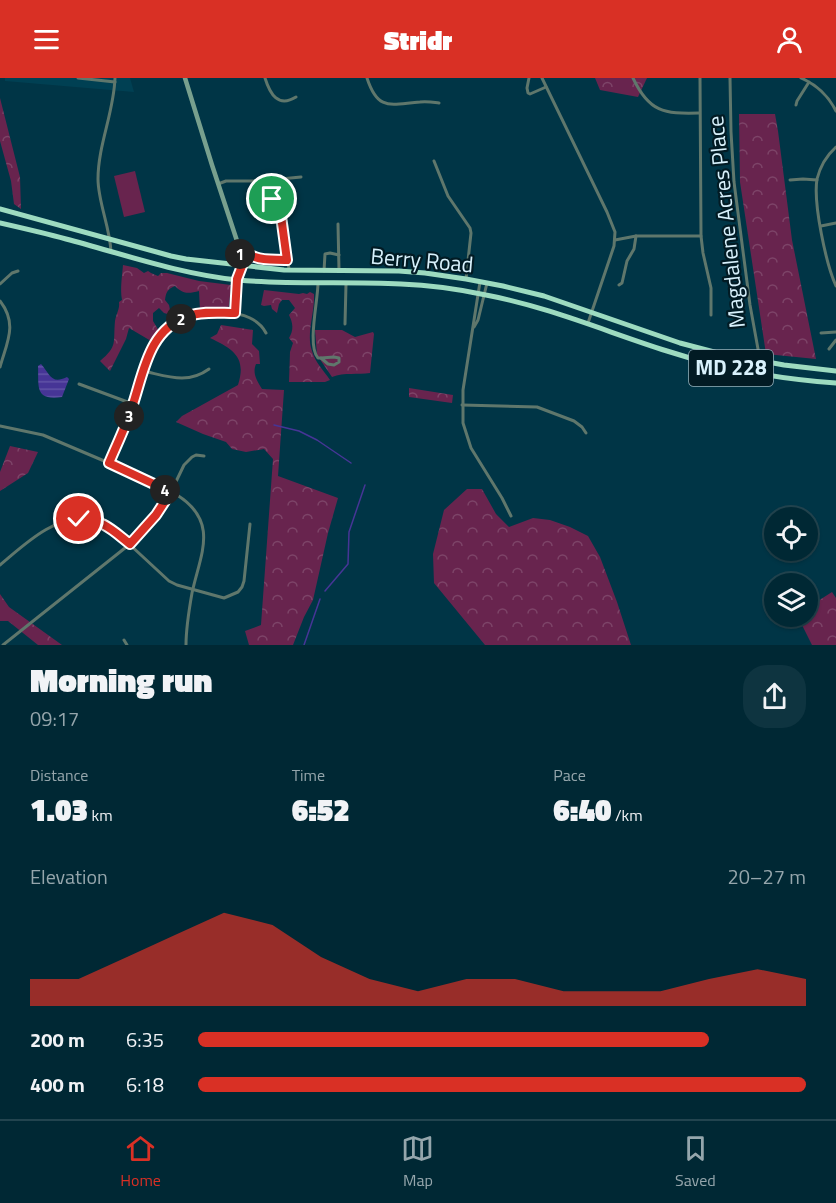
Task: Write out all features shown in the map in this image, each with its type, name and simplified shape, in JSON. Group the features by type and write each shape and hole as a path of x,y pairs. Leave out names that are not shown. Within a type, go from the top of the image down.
{"highway":[{"name":"Berry Road","path":"0,209 171,256 289,270 399,271 480,281 544,296 680,343 718,353 760,362 836,370"},
{"name":"Berry Road","path":"0,223 177,269 237,279 401,284 482,294 560,314 699,361 772,376 836,383"}],"street":[{"path":"78,78 115,80 113,103 100,160 98,182 111,239 111,252"},
{"path":"185,78 240,253 242,266 237,279 235,313"},
{"path":"265,78 276,98 286,101 296,98"},
{"path":"367,78 371,91 382,102 392,104 423,101 439,103"},
{"path":"529,78 528,93 546,87"},
{"path":"542,78 615,232 614,246 588,323"},
{"path":"633,78 643,97 656,107 670,113 699,113"},
{"path":"700,78 701,236 711,288 711,315"},
{"name":"Magdalene Acres Place","path":"730,78 735,191 760,362"},
{"path":"801,78 827,96 836,111"},
{"path":"796,105 809,82"},
{"path":"836,147 822,164 817,180 817,203 821,226 828,265 836,286"},
{"path":"434,161 448,196 470,228 466,279"},
{"path":"218,184 226,181 302,177"},
{"path":"271,180 272,199 281,216 289,270"},
{"path":"790,180 817,180"},
{"path":"338,224 339,272"},
{"path":"821,226 836,224"},
{"path":"615,240 636,236 701,236"},
{"path":"619,285 622,283 627,261 634,249 636,236"},
{"path":"240,253 245,252 262,259 287,260"},
{"path":"324,272 325,254 339,255"},
{"path":"0,284 12,273 18,271"},
{"path":"480,281 482,294"},
{"path":"318,283 313,342 315,355 331,365 339,362 337,357 321,358"},
{"path":"487,283 473,328 463,390 463,423 471,448 511,516"},
{"path":"345,284 345,324"},
{"path":"0,300 10,316 11,327 0,367"},
{"path":"109,463 133,404 147,358 153,345 173,323 189,316 209,312 235,313 260,324 266,333"},
{"path":"821,333 836,332"},
{"path":"829,349 836,340"},
{"path":"143,371 184,379 209,369"},
{"path":"79,384 133,404"},
{"path":"462,405 537,407 574,421 586,433"},
{"path":"0,426 43,435 109,463 171,492 193,508 203,531 204,547 193,590 186,645"},
{"path":"3,645 130,544 156,515 188,460 196,455 204,456"},
{"path":"0,566 51,526 79,519 94,521 114,530 169,581 193,590 224,597 231,596 242,587 244,581 250,524"},
{"path":"124,640 127,645"}],"shaded area":[{"path":"5,78 130,78 134,92 5,81"},
{"path":"41,364 54,379 67,377 69,379 62,397 53,398 42,394 39,386 38,366"}],"green space":[{"path":"595,78 647,78 638,97 600,90"},
{"path":"0,98 20,177 21,209 14,204 11,181 0,141"},
{"path":"739,114 775,114 792,240 816,359 766,354 740,182"},
{"path":"135,171 145,212 124,217 114,176"},
{"path":"123,265 158,276 161,273 167,273 199,281 231,285 229,306 226,310 200,310 199,291 186,293 175,286 172,287 167,291 165,300 169,305 171,315 159,308 153,313 153,321 159,331 151,341 129,328 110,371 100,361 110,352 114,344 115,321 119,302 122,300"},
{"path":"264,290 314,294 310,344 315,359 330,380 289,382 290,352 293,343 289,338 292,327 289,315 295,308 289,300 282,300 277,313 271,305 261,305"},
{"path":"221,325 253,330 252,344 259,351 260,364 256,364 255,371 258,383 262,389 284,390 278,476 338,498 313,600 293,645 249,645 245,631 261,625 273,459 264,449 246,452 232,449 226,442 176,422 182,416 238,385 241,367 236,355 210,338 217,334"},
{"path":"315,330 342,330 355,337 373,332 370,373 332,377 317,355"},
{"path":"409,388 453,395 452,403 409,397"},
{"path":"10,446 38,452 28,473 0,491 0,472"},
{"path":"467,489 482,489 496,514 509,527 533,518 550,520 588,536 600,557 631,645 485,645 434,583 433,554 444,510"},
{"path":"832,592 836,598 836,645 812,645 803,627 818,627 818,601"},
{"path":"0,594 9,607 62,645 38,645 8,621 0,621"}],"waterway":[{"path":"274,425 299,431 351,463"},
{"path":"325,591 348,564 349,532 365,485"},
{"path":"304,645 320,599"}],"route":[{"path":"79,519 87,519 104,525 114,530 130,544 156,515 171,492 109,463 132,408 147,358 153,345 166,329 189,316 209,312 235,313 237,279 242,266 240,253 245,252 262,259 287,260 281,216 272,199"}]}
